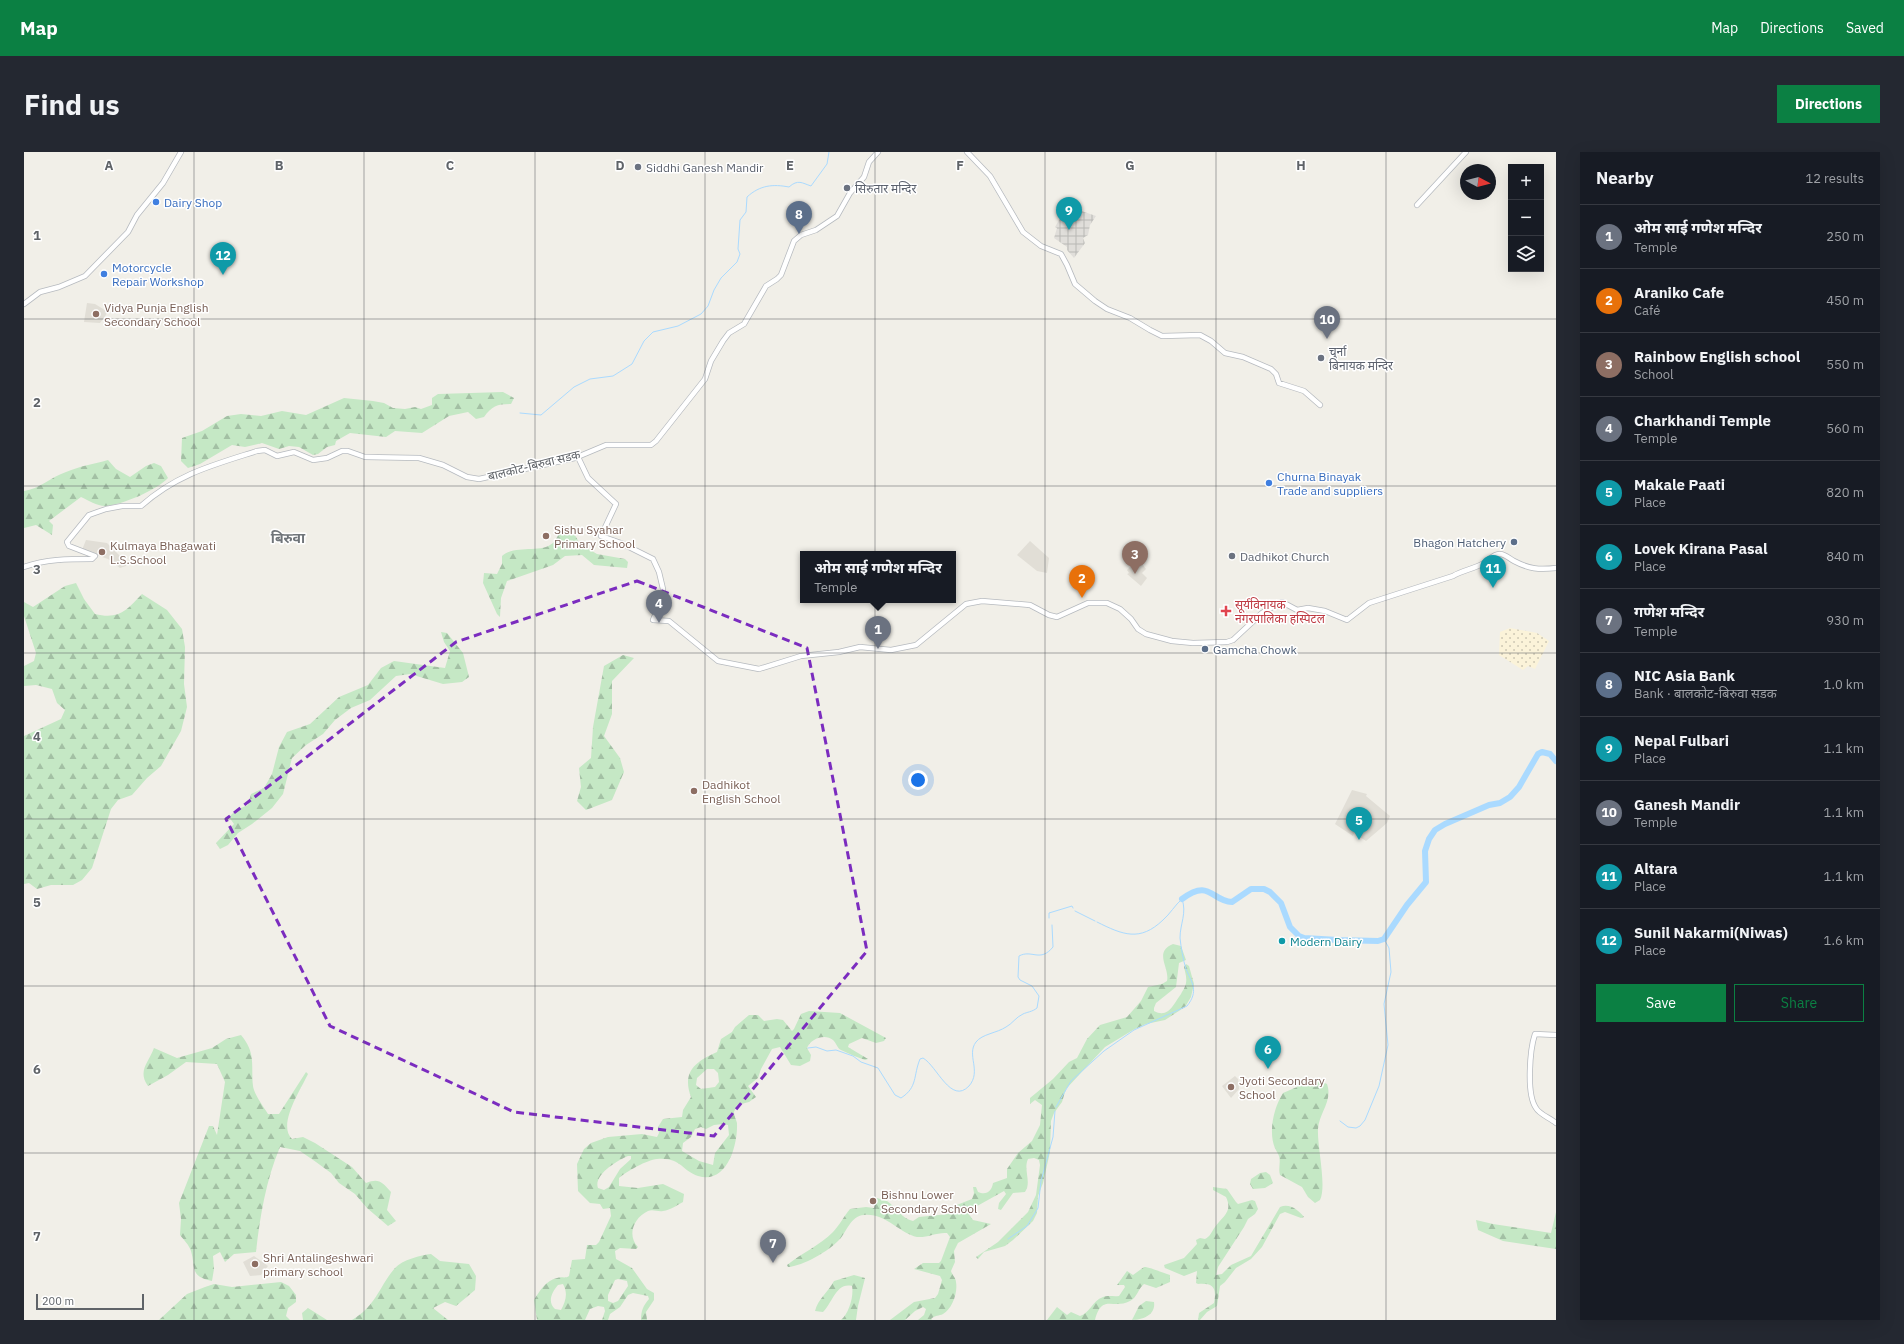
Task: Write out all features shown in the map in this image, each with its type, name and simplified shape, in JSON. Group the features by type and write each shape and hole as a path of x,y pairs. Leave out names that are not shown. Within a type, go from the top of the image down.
{"street":[{"path":"24,304 40,292 58,287 85,276 128,232 137,215 163,183 181,152"},
{"name":"बालकोट-बिरुवा सडक","path":"24,567 50,561 94,558 95,556 91,554 69,546 67,542 89,515 116,507 141,506 167,486 203,467 257,451 264,450 277,456 294,452 313,460 327,458 342,451 348,451 365,456 419,458 444,466 467,477 479,479 578,457 606,445 625,446 653,444 705,379 710,361 722,341 730,333 744,324 766,286 781,275 794,241 801,235 816,230 833,220 843,207 850,193 864,177 869,162 878,152"},
{"path":"967,152 990,176 1023,232 1040,246 1061,254 1068,265 1075,284 1095,302 1107,309 1130,318 1162,336 1200,335 1212,341 1225,353 1243,357 1271,369 1276,374 1279,383 1304,391 1320,405"},
{"path":"1417,205 1466,152"},
{"path":"578,457 588,478 616,504 601,536 621,543 652,559 659,572 663,589 662,604 653,620 669,621 718,661 759,669 801,656 860,648 891,650 916,645 938,629 962,607 974,602 992,601 1030,605 1049,615 1057,617 1088,603 1107,603 1120,609 1131,619 1138,629 1146,634 1172,641 1193,643 1227,642 1233,640 1262,613 1282,602 1297,610 1308,608 1326,611 1347,620 1369,603 1453,576 1462,570 1482,564 1496,554 1502,554 1525,566 1536,569 1547,570 1556,568"},
{"path":"1556,1035 1535,1034 1530,1054 1533,1103 1538,1112 1556,1122"}],"highlighted area":[{"path":"637,581 807,648 867,951 714,1136 514,1112 330,1026 226,819 456,642"}],"shaded area":[{"path":"1073,208 1096,216 1090,225 1088,235 1083,238 1085,243 1074,258 1067,250 1067,247 1054,238 1057,228 1055,227 1062,215"},
{"name":"Vidya Punja English Secondary School","path":"87,303 95,304 108,312 100,323 84,322"},
{"name":"Kulmaya Bhagawati L.S.School","path":"86,540 107,543 126,562 126,566 120,568 108,559 82,550"},
{"path":"1030,541 1049,558 1047,573 1037,571 1017,555"},
{"path":"1140,561 1146,569 1142,573 1147,578 1141,586 1127,574 1129,573 1127,570 1133,564"},
{"path":"1352,790 1367,794 1366,796 1390,816 1387,823 1366,841 1354,833 1353,836 1335,824"},
{"name":"Jyoti Secondary School","path":"1235,1076 1238,1079 1239,1089 1231,1098 1222,1086"},
{"name":"Shri Antalingeshwari primary school","path":"254,1256 268,1266 261,1275 250,1276 243,1262"}],"green space":[{"path":"503,392 514,398 511,404 495,406 484,417 476,419 468,412 449,416 422,433 395,431 386,437 350,433 336,441 335,445 327,447 318,454 313,455 299,447 289,446 279,449 262,443 245,447 232,445 200,464 188,468 181,461 182,438 202,431 227,416 241,414 261,416 282,411 306,415 344,398 384,403 393,408 405,409 415,407 421,409 432,405 432,398 438,394"},
{"path":"108,460 116,469 130,477 146,466 154,463 161,466 168,478 163,483 148,492 130,500 112,505 99,505 81,497 49,521 53,525 52,535 36,525 24,528 24,491 35,488 71,470"},
{"path":"572,530 580,544 597,554 625,559 628,562 627,568 594,565 582,555 565,556 553,565 507,581 501,598 500,617 497,614 483,583 484,573 497,574 502,564 502,556 508,552 548,546 554,542 560,532"},
{"path":"76,583 84,599 95,614 103,616 116,615 132,605 142,594 167,610 182,629 185,647 184,684 187,707 181,731 161,766 147,778 132,795 118,800 111,809 92,868 82,880 73,885 51,885 37,889 29,883 24,884 24,736 61,719 65,710 57,703 52,689 36,685 24,686 24,666 34,661 36,653 24,616 24,602 33,607 65,586"},
{"path":"441,632 447,633 463,653 469,677 462,682 443,684 410,674 396,676 370,700 351,708 335,720 323,734 306,745 292,758 283,794 272,808 238,833 228,845 220,849 216,843 234,824 229,817 236,810 248,805 251,794 264,788 272,774 279,747 287,732 310,724 339,697 368,685 381,668 394,661 445,668 450,651 444,642"},
{"path":"623,655 634,658 612,681 612,714 604,736 620,758 624,772 612,800 586,810 577,801 581,787 579,768 591,758 593,727 604,666"},
{"path":"1173,944 1181,946 1186,960 1179,963 1176,987 1156,1003 1154,1011 1159,1013 1167,1012 1181,994 1186,985 1184,967 1186,964 1189,966 1194,984 1191,997 1185,1007 1165,1020 1146,1024 1133,1030 1105,1047 1066,1089 1062,1102 1054,1113 1051,1121 1050,1152 1043,1183 1038,1196 1037,1213 1033,1221 1013,1240 1005,1246 984,1252 978,1259 976,1257 998,1242 1028,1212 1036,1195 1040,1165 1039,1160 1034,1158 1028,1159 1026,1167 1028,1184 1025,1192 1013,1193 1001,1210 998,1209 999,1203 1006,1194 1004,1191 970,1210 968,1213 973,1220 991,1224 958,1243 954,1251 955,1262 951,1271 956,1281 956,1291 952,1305 946,1312 934,1317 931,1319 932,1320 918,1320 924,1315 926,1309 923,1307 915,1311 905,1320 890,1320 914,1302 935,1298 938,1294 942,1280 940,1276 914,1269 923,1263 939,1263 941,1261 950,1237 947,1233 917,1237 879,1217 872,1215 859,1216 852,1221 842,1237 829,1249 808,1261 788,1267 787,1265 833,1232 850,1209 866,1207 874,1208 877,1198 887,1201 902,1215 913,1221 919,1217 948,1214 949,1208 972,1199 974,1193 973,1187 976,1187 978,1192 986,1193 992,1188 993,1183 1007,1178 1007,1169 1018,1153 1032,1141 1040,1125 1042,1105 1035,1100 1030,1104 1030,1098 1053,1079 1069,1062 1077,1058 1087,1039 1100,1025 1127,1017 1141,1001 1148,987 1162,984 1167,981 1163,956 1167,947"},
{"path":"809,1011 840,1013 886,1038 884,1041 876,1043 862,1038 849,1044 848,1047 868,1059 865,1060 841,1050 833,1040 826,1037 818,1038 811,1042 807,1048 811,1055 810,1061 800,1066 791,1065 780,1047 772,1049 761,1069 758,1078 748,1086 756,1097 749,1102 737,1105 734,1112 737,1123 737,1132 733,1152 729,1161 716,1175 708,1177 698,1176 676,1162 665,1159 657,1159 637,1166 619,1178 619,1186 638,1188 663,1184 684,1194 683,1202 669,1210 648,1211 639,1218 635,1223 632,1233 638,1247 636,1249 620,1248 615,1251 616,1259 632,1268 647,1289 654,1293 654,1300 646,1312 647,1320 641,1320 641,1317 645,1304 649,1299 648,1296 633,1293 628,1295 620,1307 610,1314 608,1320 602,1320 605,1311 604,1307 598,1306 590,1309 585,1320 537,1320 534,1300 541,1290 549,1281 553,1279 569,1276 572,1260 585,1259 587,1245 596,1245 599,1242 611,1216 610,1208 603,1209 600,1204 590,1203 578,1191 577,1164 584,1149 591,1143 608,1137 642,1134 657,1137 659,1133 658,1127 663,1119 682,1117 683,1110 691,1097 688,1081 692,1069 696,1064 717,1052 721,1039 732,1032 735,1027 749,1015 758,1015 764,1021 777,1019 783,1020 792,1031 801,1014","holes":["707,1069 714,1069 718,1073 719,1082 715,1087 701,1089 696,1085 697,1078","714,1125 728,1125 729,1135 715,1153 713,1165 699,1161 682,1151 683,1143 691,1137 695,1129 701,1127 706,1129","631,1156 631,1159 620,1169 609,1187 604,1190 598,1188 597,1183 603,1173 613,1164","618,1279 627,1281 628,1286 618,1301 613,1303 608,1301 608,1295 615,1280","563,1284 566,1291 565,1300 561,1310 555,1309 551,1303 551,1297 558,1285"]},
{"path":"241,1035 246,1041 251,1053 253,1086 255,1093 268,1114 279,1114 306,1072 308,1074 296,1097 289,1116 287,1125 288,1133 292,1139 303,1137 315,1143 352,1167 366,1183 377,1181 383,1183 391,1192 387,1210 396,1221 388,1226 367,1208 355,1194 339,1183 331,1173 316,1162 300,1151 280,1147 264,1198 256,1252 234,1254 225,1262 220,1252 213,1256 214,1269 212,1281 200,1277 197,1274 190,1249 180,1235 181,1219 179,1203 209,1126 213,1126 217,1135 225,1082 217,1064 186,1062 168,1075 148,1086 145,1081 144,1071 154,1048 177,1058 212,1048 226,1039"},
{"path":"1318,1080 1327,1084 1328,1096 1318,1129 1322,1194 1320,1200 1315,1203 1308,1197 1302,1187 1280,1175 1280,1158 1273,1142 1272,1127 1277,1105 1283,1093 1297,1087 1303,1081"},
{"path":"1266,1172 1270,1175 1273,1183 1265,1188 1253,1189 1250,1184 1251,1179 1260,1173"},
{"path":"1213,1187 1227,1189 1238,1204 1252,1200 1255,1201 1258,1209 1255,1214 1248,1219 1218,1267 1216,1275 1222,1274 1231,1265 1251,1256 1280,1207 1290,1207 1304,1217 1301,1218 1285,1212 1280,1214 1262,1247 1251,1259 1236,1268 1220,1286 1217,1306 1198,1320 1199,1313 1214,1303 1215,1293 1213,1287 1207,1284 1196,1283 1197,1271 1184,1276 1165,1268 1164,1265 1184,1258 1197,1244 1196,1240 1200,1238 1205,1239 1208,1237 1226,1214 1228,1210 1228,1202 1226,1197 1213,1190"},
{"path":"1556,1212 1556,1249 1503,1241 1478,1230 1476,1220 1551,1233"},
{"path":"431,1254 440,1261 469,1264 476,1276 475,1290 456,1306 445,1302 433,1308 448,1320 352,1320 367,1308 389,1275 398,1265 412,1258"},
{"path":"1144,1267 1170,1275 1170,1282 1156,1288 1144,1284 1132,1300 1118,1304 1105,1304 1101,1307 1095,1320 1047,1320 1057,1307 1067,1315 1071,1312 1080,1316 1099,1299 1105,1296 1119,1296 1125,1287 1124,1285 1117,1285 1127,1271 1133,1275"},
{"path":"854,1275 865,1278 856,1320 841,1320 850,1304 852,1286 842,1287 838,1290 823,1312 815,1311 818,1303 834,1281"},
{"path":"281,1282 289,1286 296,1295 296,1302 288,1308 286,1316 290,1320 159,1320 187,1294 214,1284 232,1287"},
{"path":"1146,1301 1154,1302 1154,1307 1151,1313 1144,1318 1132,1320 1139,1306"},
{"path":"308,1308 327,1320 303,1320 302,1313"}],"sand":[{"path":"1510,628 1537,633 1549,641 1535,669 1528,666 1523,670 1499,655 1500,632"}],"waterway":[{"path":"520,413 541,415 574,387 590,379 613,376 632,364 644,341 653,332 678,326 701,314 708,306 714,290 721,278 737,262 740,254 738,249 740,220 746,212 747,197 757,190 767,186 789,187 798,182 811,186 827,164 829,152"},
{"path":"1182,899 1191,893 1199,890 1205,890 1225,901 1232,902 1251,889 1264,889 1270,892 1281,903 1290,927 1299,936 1304,938 1338,940 1378,941 1384,939 1407,905 1426,882 1425,851 1429,839 1435,830 1445,824 1489,805 1500,803 1510,797 1519,787 1538,754 1542,752 1550,754 1556,761"},
{"path":"1056,1107 1071,1081 1104,1051 1134,1030 1187,1006 1193,996 1194,991 1182,954 1180,938 1184,914 1182,899 1166,918 1155,927 1139,934 1123,933 1097,922"},
{"path":"1049,918 1049,913 1072,906 1073,908"},
{"path":"1075,911 1095,921"},
{"path":"808,1048 816,1047 827,1051 836,1050 878,1068 895,1095 901,1098 913,1085 920,1059 923,1058 950,1088 956,1091 962,1091 969,1086 973,1080 973,1047 976,1042 982,1037 1008,1026 1021,1015 1037,1008 1039,996 1032,986 1020,980 1018,977 1019,956 1024,954 1040,955 1048,952 1053,947 1052,925"},
{"path":"1340,1121 1348,1127 1356,1128 1360,1126 1365,1120 1379,1086 1388,1045 1384,1004 1391,972 1389,948 1384,939"},
{"path":"1008,1239 1027,1226 1038,1208 1041,1181 1053,1137 1055,1111"}],"place":[{"name":"Siddhi Ganesh Mandir","path":"638,167"},
{"name":"सिरुतार मन्दिर","path":"847,188"},
{"name":"Dairy Shop","path":"156,202"},
{"name":"Nepal Fulbari","path":"1069,230"},
{"name":"NIC Asia Bank","path":"799,234"},
{"name":"Motorcycle Repair Workshop","path":"104,274"},
{"name":"Sunil Nakarmi(Niwas)","path":"223,275"},
{"name":"Vidya Punja English Secondary School","path":"96,314"},
{"name":"Ganesh Mandir","path":"1327,339"},
{"name":"चुर्ना बिनायक मन्दिर","path":"1321,358"},
{"name":"Churna Binayak Trade and suppliers","path":"1269,483"},
{"name":"Sishu Syahar Primary School","path":"546,536"},
{"name":"Bhagon Hatchery","path":"1514,542"},
{"name":"Kulmaya Bhagawati L.S.School","path":"102,552"},
{"name":"Dadhikot Church","path":"1232,556"},
{"name":"Rainbow English school","path":"1135,574"},
{"name":"Altara","path":"1493,588"},
{"name":"Araniko Cafe","path":"1082,598"},
{"name":"सूर्यविनायक नगरपालिका हस्पिटल","path":"1226,611"},
{"name":"Charkhandi Temple","path":"659,623"},
{"name":"ओम साई गणेश मन्दिर","path":"878,649"},
{"name":"Gamcha Chowk","path":"1205,649"},
{"name":"Dadhikot English School","path":"694,791"},
{"name":"Makale Paati","path":"1359,840"},
{"name":"Modern Dairy","path":"1282,941"},
{"name":"Lovek Kirana Pasal","path":"1268,1069"},
{"name":"Jyoti Secondary School","path":"1231,1087"},
{"name":"Bishnu Lower Secondary School","path":"873,1201"},
{"name":"गणेश मन्दिर","path":"773,1263"},
{"name":"Shri Antalingeshwari primary school","path":"255,1264"}],"district":[{"name":"बिरुवा","path":"288,538"}]}
